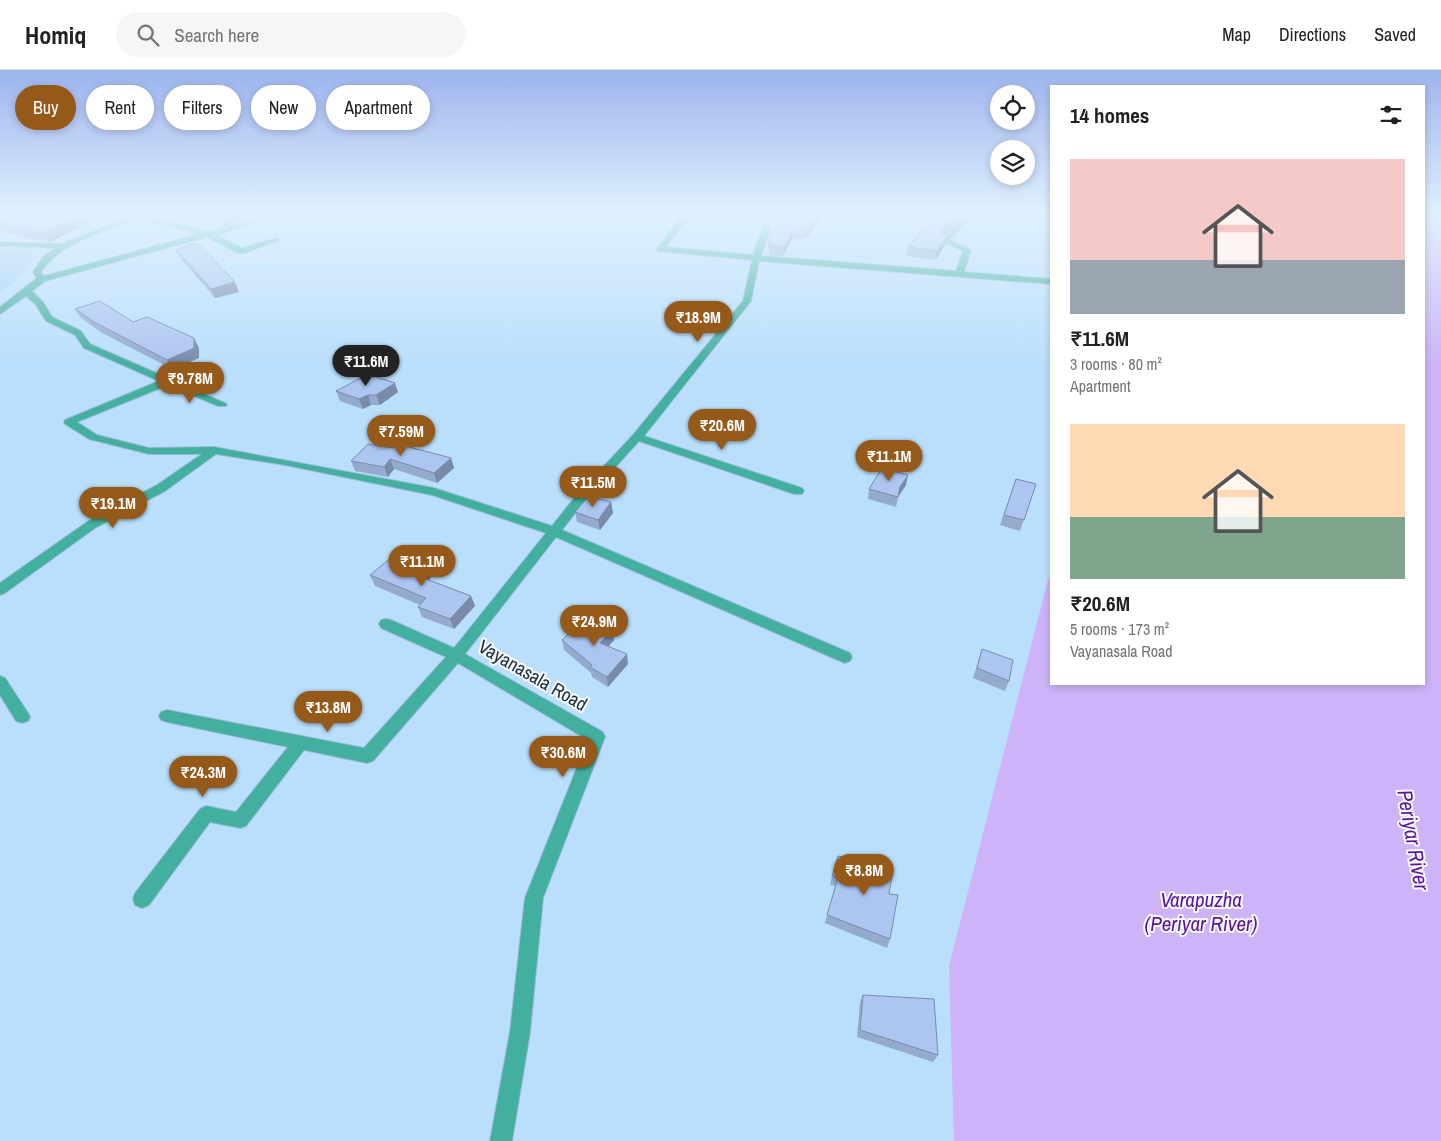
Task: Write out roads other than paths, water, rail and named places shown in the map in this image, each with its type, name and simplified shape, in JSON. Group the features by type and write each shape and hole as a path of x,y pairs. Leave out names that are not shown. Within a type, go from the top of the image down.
{"street":[{"path":"42,265 37,272 42,280"},
{"path":"0,311 42,280 96,265"},
{"name":"Vayanasala Road","path":"500,1141 520,1032 534,898 597,737 456,655 579,500 637,437 747,301 755,265"},
{"path":"845,265 1050,281"},
{"path":"959,274 962,265"},
{"path":"28,290 28,293 40,304 49,319 78,333 87,346 222,404"},
{"path":"168,381 69,422 93,437 149,452 214,450 434,492 554,531 845,658"},
{"path":"637,437 798,491"},
{"path":"0,590 91,525 160,488 214,450"},
{"path":"167,716 367,756 456,655 386,624"},
{"path":"0,682 22,717"},
{"path":"142,899 206,814 240,820 300,743"}],"water":[{"name":"Varapuzha (Periyar River)","path":"1425,265 1441,265 1441,1141 954,1141 949,966 1050,575 1050,685 1425,685"}],"water label":[{"name":"Periyar River","path":"1413,840"}]}
